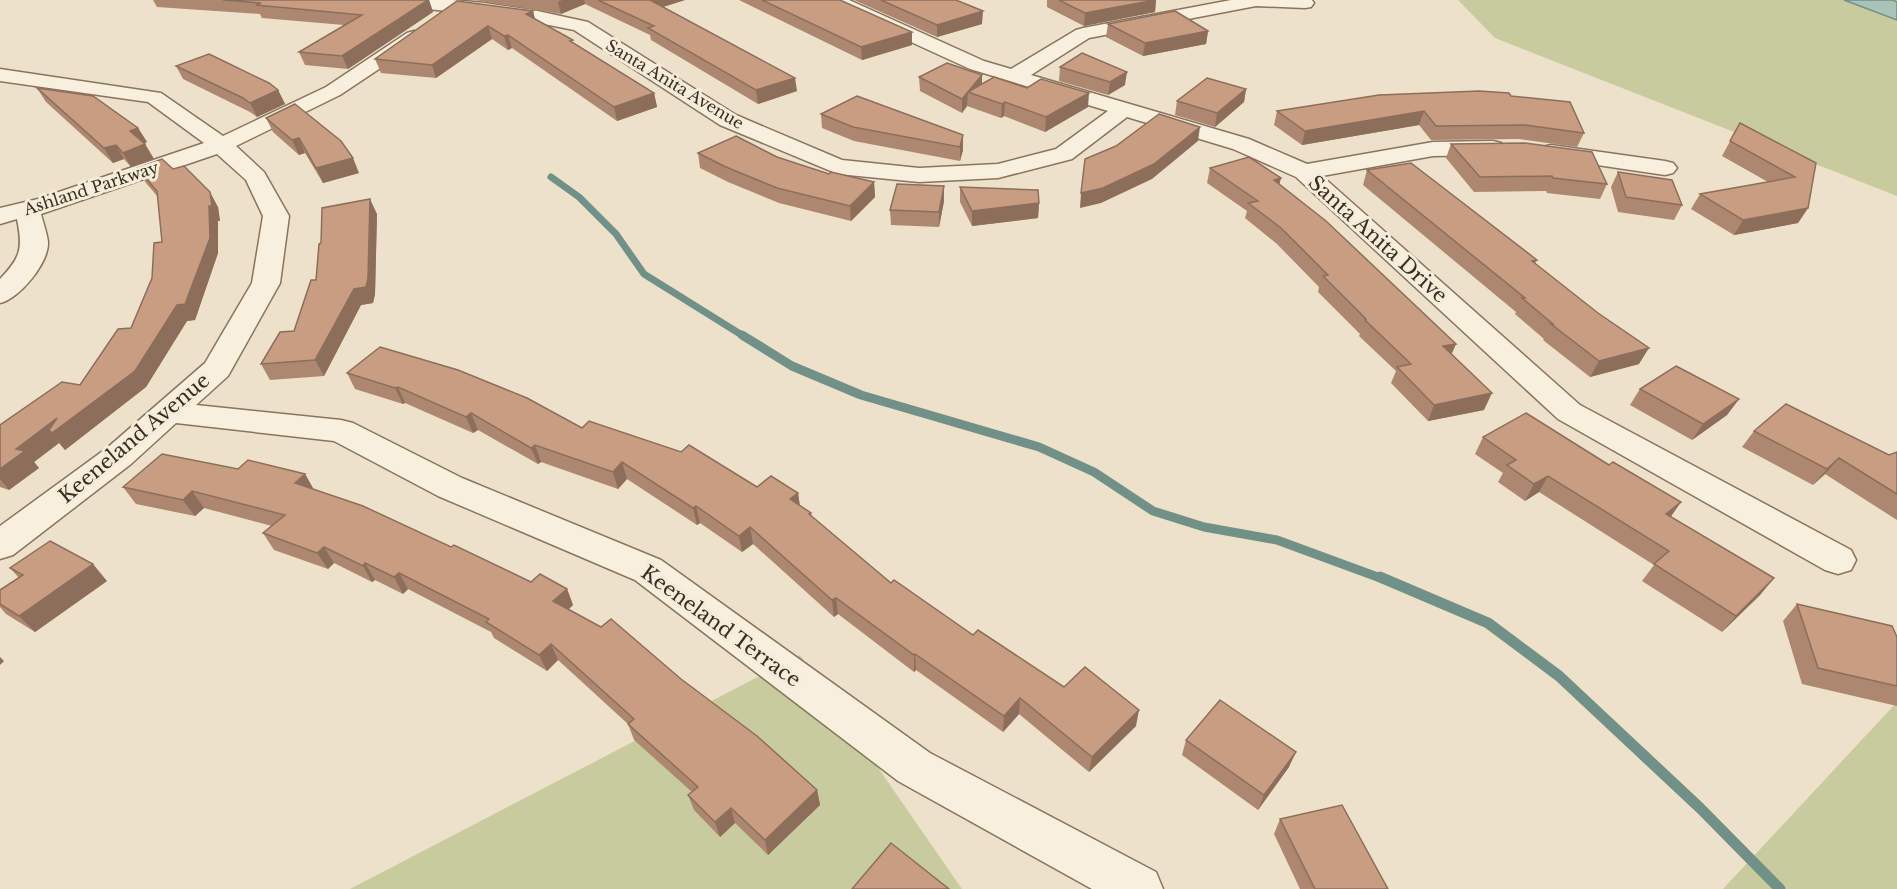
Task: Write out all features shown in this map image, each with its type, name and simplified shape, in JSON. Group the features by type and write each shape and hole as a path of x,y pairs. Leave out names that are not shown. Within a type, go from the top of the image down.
{"street":[{"name":"Santa Anita Avenue","path":"386,0 460,3 554,19 581,26 728,120 838,167 918,175 998,171 1064,154 1124,109"},
{"name":"Santa Anita Drive","path":"834,0 976,65 1241,144 1304,172 1569,412 1838,560"},
{"path":"1014,76 1083,34 1138,21 1256,1 1305,3"},
{"name":"Ashland Parkway","path":"0,216 27,210 221,145 333,91 398,50 460,3"},
{"name":"Keeneland Avenue","path":"0,75 153,97 221,145 256,177 276,216 266,283 217,369 119,456 0,545"},
{"path":"1304,172 1433,149 1524,149 1665,168"},
{"path":"0,295 28,265 35,243 27,210"},
{"name":"Keeneland Terrace","path":"168,412 341,431 450,487 648,570 914,767 1139,889"}],"green space":[{"path":"1458,0 1897,0 1897,196 1495,38"},
{"path":"800,655 962,889 350,889"},
{"path":"1897,702 1897,889 1723,889"}],"water":[{"path":"1844,0 1893,0 1897,2 1897,20"}],"building":[{"path":"223,0 428,0 342,56 299,52 362,15"},
{"path":"598,0 650,0 795,78 756,90 648,28 654,26"},
{"path":"762,0 840,0 912,32 861,47"},
{"path":"881,0 956,0 983,11 937,25"},
{"path":"1059,0 1155,0 1085,13"},
{"path":"457,1 533,11 526,14 573,40 570,41 654,93 614,107 508,35 504,36 488,26 432,65 375,59"},
{"path":"1175,11 1208,31 1145,43 1108,24"},
{"path":"1082,53 1127,72 1110,82 1060,67"},
{"path":"209,54 269,83 278,90 250,103 176,66"},
{"path":"947,63 982,75 962,99 919,77"},
{"path":"994,77 1027,88 1041,79 1089,93 1046,117 968,92"},
{"path":"1207,78 1246,89 1217,113 1177,101"},
{"path":"37,88 93,96 138,128 130,131 145,144 123,153 116,145 104,148"},
{"path":"1479,91 1570,102 1584,133 1525,125 1436,126 1424,111 1305,131 1277,111 1379,95"},
{"path":"857,96 963,135 960,147 853,127 821,114"},
{"path":"295,104 341,141 353,158 316,168 299,138 292,140 266,118"},
{"path":"1159,114 1200,127 1154,164 1103,188 1081,193 1085,159 1116,146"},
{"path":"1740,123 1816,163 1808,208 1743,220 1700,194 1795,177 1730,141"},
{"path":"736,136 777,157 829,174 831,172 874,182 850,206 777,188 698,153"},
{"path":"1525,143 1592,152 1607,184 1553,178 1552,176 1480,177 1451,144"},
{"path":"1249,157 1281,178 1274,180 1326,221 1456,344 1443,346 1492,393 1434,405 1397,367 1411,364 1323,276 1328,275 1281,228 1248,203 1258,201 1210,168"},
{"path":"162,159 173,169 184,166 210,192 212,206 209,206 210,238 185,304 177,305 135,371 52,433 49,430 57,418 16,449 25,451 0,469 0,425 62,382 80,385 118,329 131,328 152,278 154,243 162,242 157,191 137,168"},
{"path":"1411,163 1537,260 1532,261 1598,313 1649,348 1599,361 1551,324 1553,324 1522,298 1525,298 1367,170"},
{"path":"1618,172 1672,180 1682,205 1626,197"},
{"path":"897,184 944,186 939,212 890,210"},
{"path":"960,187 1038,190 1039,203 972,211"},
{"path":"370,199 366,287 354,289 315,360 261,364 280,332 294,331 311,280 316,280 319,244 321,243 322,208"},
{"path":"380,347 458,370 527,398 582,428 589,421 681,452 689,445 757,487 771,476 798,493 790,499 811,513 809,514 891,583 894,580 973,635 978,630 1064,687 1085,667 1139,710 1092,757 1020,698 1004,716 914,655 836,598 832,600 750,527 739,536 696,506 693,508 622,462 613,472 535,445 531,448 471,413 466,417 398,387 347,373"},
{"path":"1676,366 1739,399 1703,424 1640,389"},
{"path":"1786,404 1889,455 1897,452 1897,494 1839,458 1827,469 1754,431"},
{"path":"1526,413 1609,465 1613,462 1681,502 1666,514 1774,578 1736,616 1654,564 1669,551 1548,476 1534,484 1507,465 1516,460 1483,437"},
{"path":"162,454 238,469 248,460 305,474 295,483 363,506 451,547 454,545 531,582 540,574 567,589 553,601 601,627 611,619 681,679 757,736 817,790 765,840 731,808 715,822 688,795 698,787 628,724 634,719 551,644 539,655 486,622 489,619 399,573 394,577 365,563 363,566 324,547 317,553 263,533 285,515 192,491 183,500 123,487"},
{"path":"50,541 93,564 19,616 0,604 0,590 23,575 10,568"},
{"path":"1797,604 1892,626 1897,637 1897,686 1818,668"},
{"path":"1220,700 1296,752 1264,795 1186,740"},
{"path":"1342,805 1388,889 1315,889 1280,819"},
{"path":"891,843 949,889 852,889"}],"waterway":[{"path":"551,177 579,197 616,234 644,274 745,337"},
{"path":"742,335 792,366 861,395 1039,447 1094,472 1153,511 1204,527 1277,540 1383,579"},
{"path":"1380,577 1488,623 1559,676 1700,808 1780,889"}]}
